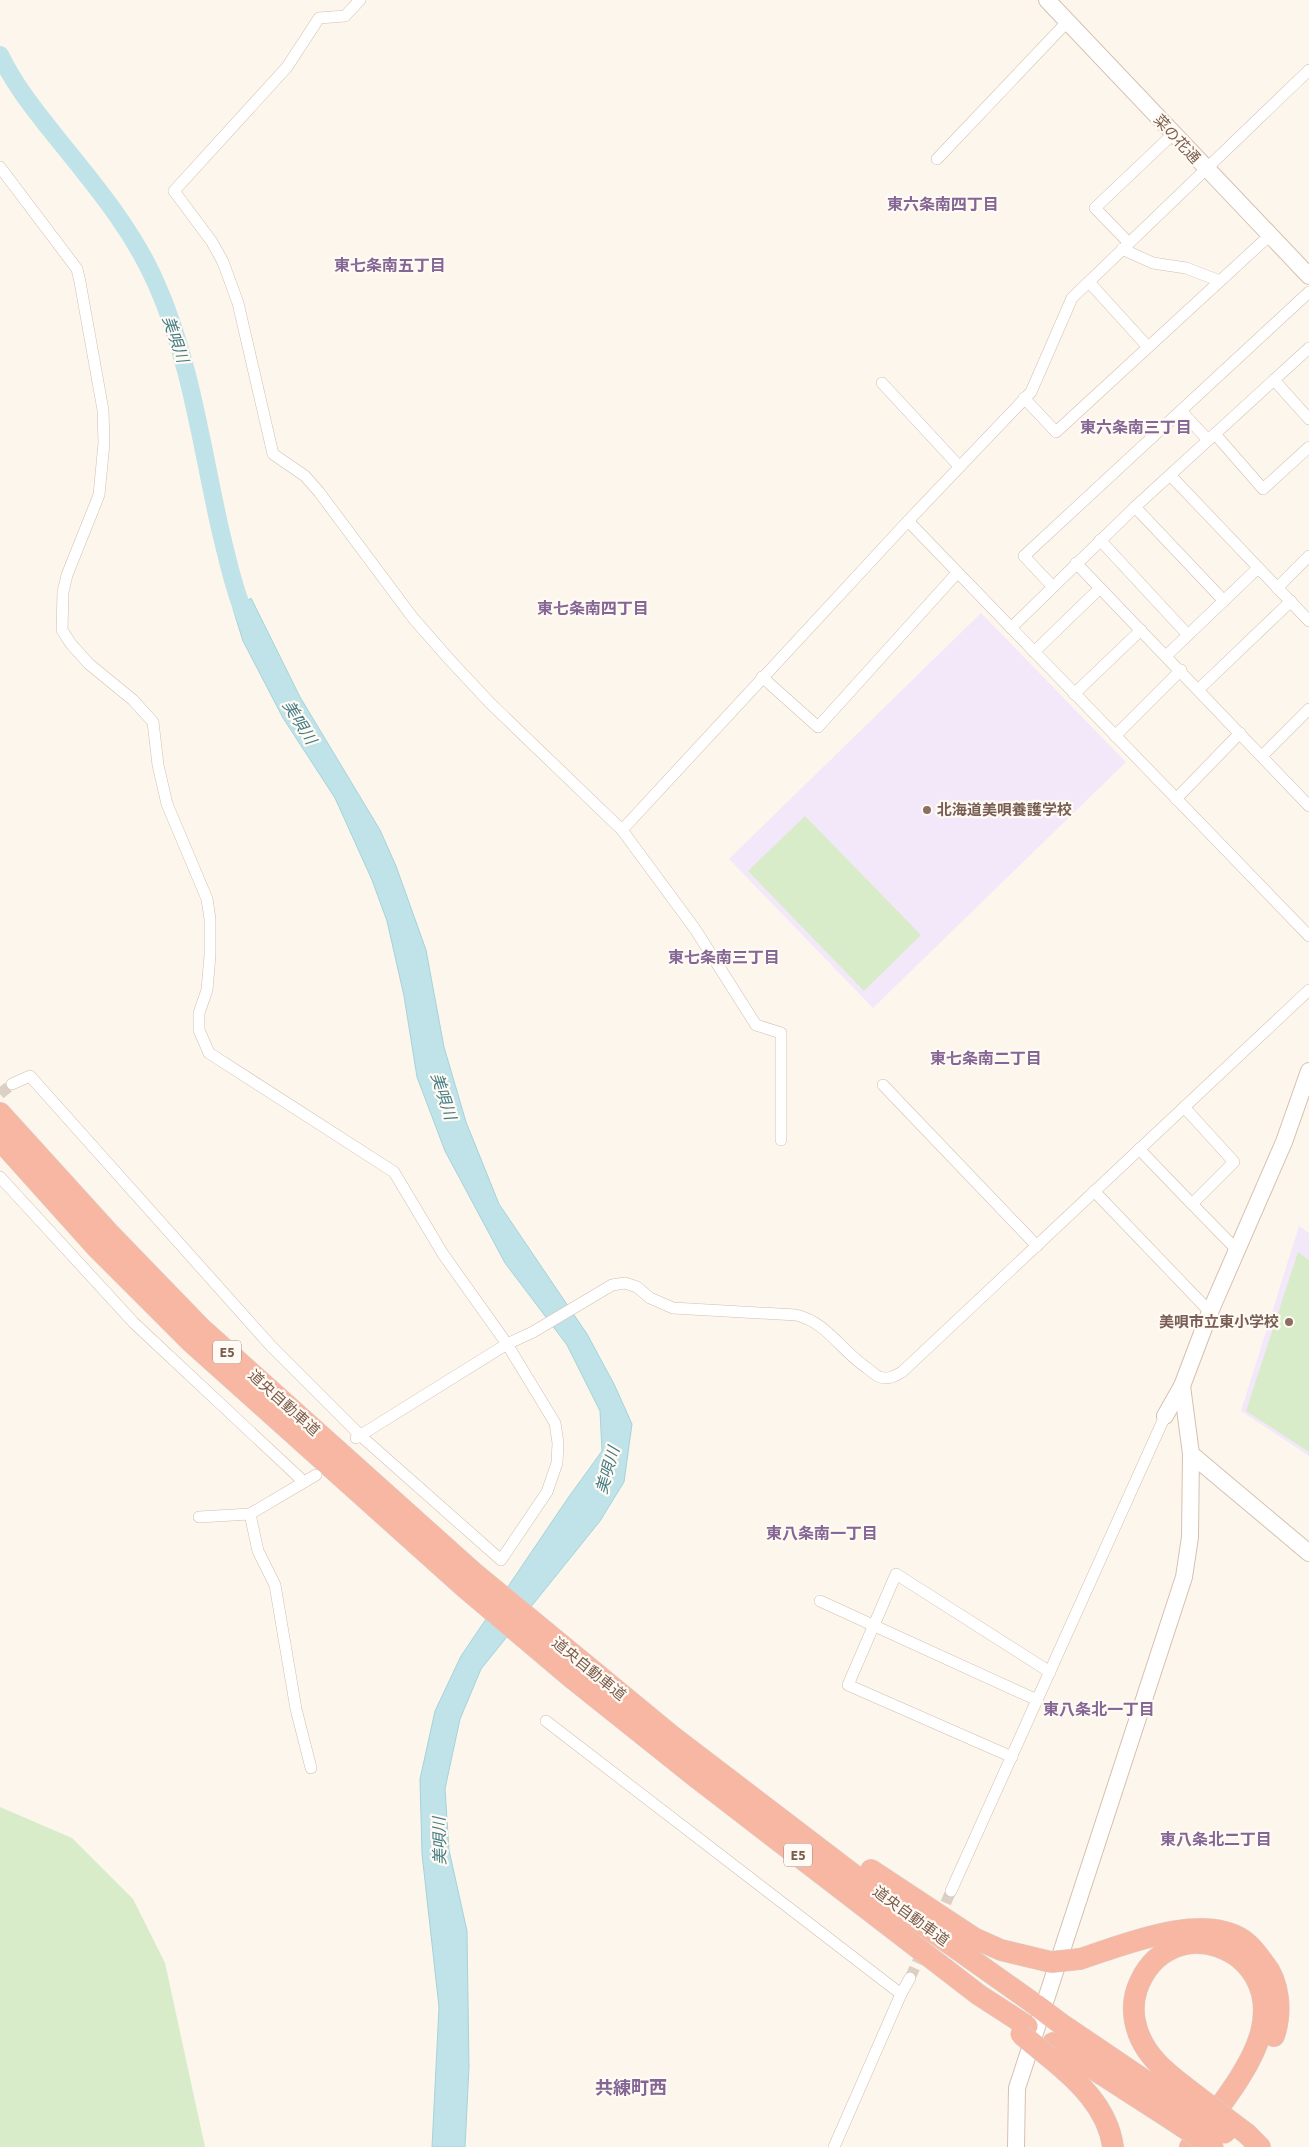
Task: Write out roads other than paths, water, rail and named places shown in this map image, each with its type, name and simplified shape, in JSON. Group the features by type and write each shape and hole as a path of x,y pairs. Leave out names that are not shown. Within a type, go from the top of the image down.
{"highway":[{"name":"道央自動車道","path":"0,1113 109,1233 201,1328 468,1579"},
{"name":"道央自動車道","path":"0,1140 96,1247 191,1342 578,1672 697,1778 1051,2050 1187,2109 1212,2147"},
{"name":"道央自動車道","path":"578,1672 672,1736 875,1891 1060,2023 1187,2109 1248,2143"},
{"path":"672,1736 974,1938 1001,1950 1051,1962 1080,1959 1190,1929 1226,1932 1243,1940 1255,1950 1269,1968 1277,1988 1276,2031 1268,2052 1251,2084 1205,2147"},
{"path":"1187,2109 1168,2073 1148,2050 1139,2035 1133,2010 1138,1986 1150,1967 1169,1951 1194,1943 1226,1948 1244,1961 1258,1981 1264,2013 1259,2040 1249,2059 1190,2147"},
{"path":"1051,2050 1092,2099 1106,2122 1113,2147"}],"street":[{"path":"360,0 345,16 319,18 287,66 174,191 212,242 223,262 238,303 273,454 305,476 319,492 413,618 449,659 490,703 622,830 695,929 756,1025 781,1033 781,1140"},
{"name":"菜の花通","path":"1047,0 1205,169 1309,276"},
{"path":"937,159 1067,22"},
{"path":"622,830 908,520 1031,392 1045,364 1051,343 1072,298 1309,70"},
{"path":"1173,134 1095,208 1125,246 1153,263 1186,268 1220,281"},
{"path":"0,167 76,270 80,282 102,410 104,442 99,495 67,575 63,592 62,630 71,644 90,664 133,700 153,722 158,765 167,804 207,899 210,919 210,955 207,990 199,1013 199,1030 208,1053 394,1172 444,1254 506,1344 555,1424 558,1443 556,1463 546,1492 501,1560 359,1437 265,1339 30,1076 12,1084"},
{"path":"1024,398 1056,432 1270,235"},
{"path":"1089,282 1148,347"},
{"path":"1053,587 1024,556 1309,292"},
{"path":"1011,628 1135,507 1309,348"},
{"path":"1274,380 1309,419"},
{"path":"882,383 959,466"},
{"path":"1181,411 1212,437 1263,489 1309,447"},
{"path":"1170,475 1309,621"},
{"path":"1135,507 1224,601"},
{"path":"908,520 956,573 1309,936"},
{"path":"1100,540 1188,635"},
{"path":"1277,588 1309,556"},
{"path":"1076,563 1181,670 1309,806"},
{"path":"1166,656 1258,568"},
{"path":"762,677 818,727 956,573"},
{"path":"1034,652 1100,588"},
{"path":"1199,689 1290,601"},
{"path":"1074,694 1141,630"},
{"path":"1115,736 1181,670"},
{"path":"1262,756 1309,709"},
{"path":"1176,799 1240,733"},
{"path":"359,1437 506,1344 533,1332 612,1285 625,1283 637,1287 650,1298 673,1308 796,1315 808,1318 828,1331 858,1362 880,1377 892,1378 902,1372 1309,990"},
{"path":"951,1891 1165,1416 1182,1386 1210,1312 1284,1142 1309,1071"},
{"path":"883,1085 1037,1246"},
{"path":"1184,1107 1234,1162 1192,1204"},
{"path":"1139,1149 1237,1250"},
{"path":"0,1177 134,1323 304,1482"},
{"path":"1094,1191 1210,1312"},
{"path":"1016,2147 1017,2088 1184,1577 1190,1537 1191,1454 1182,1386"},
{"path":"1191,1454 1309,1553"},
{"path":"199,1517 250,1514 316,1475"},
{"path":"250,1514 258,1551 274,1585 296,1709 311,1768"},
{"path":"1012,1757 848,1685 896,1574 1050,1672"},
{"path":"820,1602 1037,1700"},
{"path":"546,1721 901,1994"},
{"path":"834,2147 901,1994 910,1978"}],"water":[{"path":"251,598 300,697 380,830 396,866 426,950 444,1047 466,1122 499,1204 587,1334 614,1384 632,1424 624,1482 600,1521 481,1669 460,1719 445,1789 449,1850 467,1931 469,2067 465,2147 432,2147 439,2007 422,1854 420,1779 435,1711 461,1656 602,1451 600,1411 567,1345 505,1263 445,1151 417,1077 404,996 387,921 372,880 335,798 283,718 243,641 233,609"}],"waterway":[{"name":"美唄川","path":"0,55 11,76 31,105 122,223 135,242 156,283 178,341 194,402 225,550 235,589 249,626"}],"tunnel":[{"path":"0,1094 12,1084"},
{"path":"939,1918 951,1891"},
{"path":"910,1978 924,1948"}],"place":[{"name":"北海道美唄養護学校","path":"927,810"},
{"name":"美唄市立東小学校","path":"1289,1322"}],"district":[{"name":"東六条南四丁目","path":"943,204"},
{"name":"東七条南五丁目","path":"390,265"},
{"name":"東六条南三丁目","path":"1136,427"},
{"name":"東七条南四丁目","path":"593,608"},
{"name":"東七条南三丁目","path":"724,957"},
{"name":"東七条南二丁目","path":"986,1058"},
{"name":"東八条南一丁目","path":"822,1533"},
{"name":"東八条北一丁目","path":"1099,1709"},
{"name":"東八条北二丁目","path":"1216,1839"},
{"name":"共練町西","path":"631,2088"}]}
